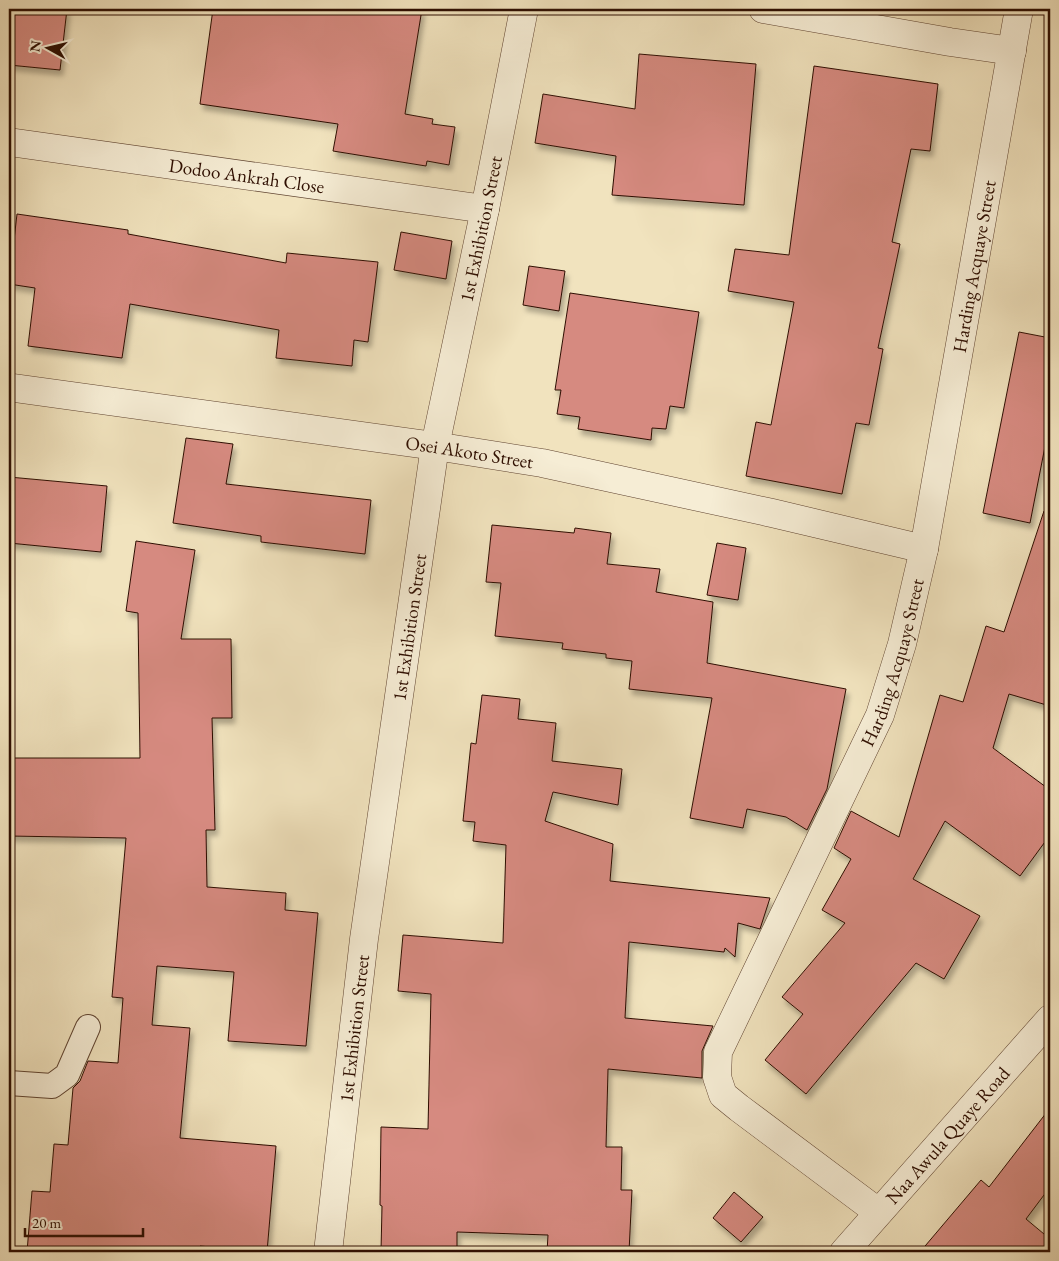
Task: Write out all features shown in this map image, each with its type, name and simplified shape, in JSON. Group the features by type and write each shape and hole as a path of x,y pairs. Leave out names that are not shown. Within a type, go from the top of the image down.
{"street":[{"name":"1st Exhibition Street","path":"328,1252 364,939 435,446 485,209 524,9"},
{"path":"763,9 950,42 1012,50"},
{"name":"Harding Acquaye Street","path":"878,1212 723,1095 717,1077 718,1052 880,715 902,644 924,549 1019,9"},
{"name":"Dodoo Ankrah Close","path":"9,142 485,209"},
{"name":"Osei Akoto Street","path":"9,388 435,446 542,463 772,513 924,549"},
{"name":"Naa Awula Quaye Road","path":"844,1252 1050,1019"}],"lane":[{"path":"9,1083 52,1086 67,1075 88,1027"}],"building":[{"path":"9,9 67,9 60,70 9,65"},
{"path":"213,9 422,9 405,114 433,119 432,124 455,127 449,165 427,161 426,166 333,151 338,124 200,104"},
{"path":"639,54 756,64 744,205 612,195 616,156 535,143 543,94 635,109"},
{"path":"814,66 938,84 930,151 911,149 892,242 900,244 878,348 883,349 869,425 856,423 842,494 746,476 756,422 771,425 794,302 728,291 735,249 789,255"},
{"path":"17,214 128,230 128,234 286,263 287,253 378,262 368,342 354,340 352,366 276,358 279,330 130,304 122,358 28,346 35,288 9,284"},
{"path":"401,232 452,241 446,279 394,270"},
{"path":"529,266 565,271 559,311 523,305"},
{"path":"570,293 699,312 684,408 670,406 666,429 652,428 651,440 578,429 580,417 557,414 561,390 555,390"},
{"path":"1019,332 1050,338 1050,421 1030,523 983,513"},
{"path":"186,438 233,444 226,484 371,500 365,554 261,542 261,536 173,523"},
{"path":"9,477 107,486 101,552 9,543"},
{"path":"1044,511 1050,512 1050,706 1009,694 993,748 1050,790 1050,835 1020,876 945,821 913,879 980,916 944,979 916,963 806,1094 765,1060 803,1014 782,997 845,923 822,910 851,859 834,848 851,811 899,837 940,695 963,702 986,626 1004,632"},
{"path":"492,525 574,533 575,528 611,533 607,564 660,569 656,592 713,602 707,663 846,689 827,789 807,830 786,817 747,809 743,828 690,818 712,698 629,689 632,661 606,658 606,654 562,649 563,643 495,636 501,583 486,582"},
{"path":"136,541 195,550 181,639 231,639 232,718 212,718 215,830 206,830 207,887 286,893 285,910 318,913 306,1046 228,1041 234,972 157,966 152,1025 190,1028 180,1138 276,1146 267,1252 200,1246 200,1252 27,1252 32,1191 50,1192 54,1144 68,1145 73,1088 80,1081 88,1061 118,1063 123,998 112,997 126,838 9,836 9,758 140,758 138,613 126,611"},
{"path":"717,543 746,548 738,600 707,595"},
{"path":"482,695 520,699 518,719 556,723 552,761 622,769 618,805 553,792 545,821 613,844 610,881 770,898 760,929 738,923 735,957 725,948 724,952 629,942 625,1018 713,1026 702,1051 702,1078 608,1069 606,1147 622,1147 621,1190 632,1190 629,1252 547,1252 548,1235 457,1232 457,1247 416,1247 416,1252 381,1252 381,1127 428,1129 431,994 398,991 403,935 503,943 506,845 473,841 475,822 463,821 471,743 476,744"},
{"path":"1050,1108 1050,1187 1026,1219 1050,1239 1050,1252 920,1252 981,1180 989,1187"},
{"path":"734,1192 763,1217 741,1242 713,1218"}]}
